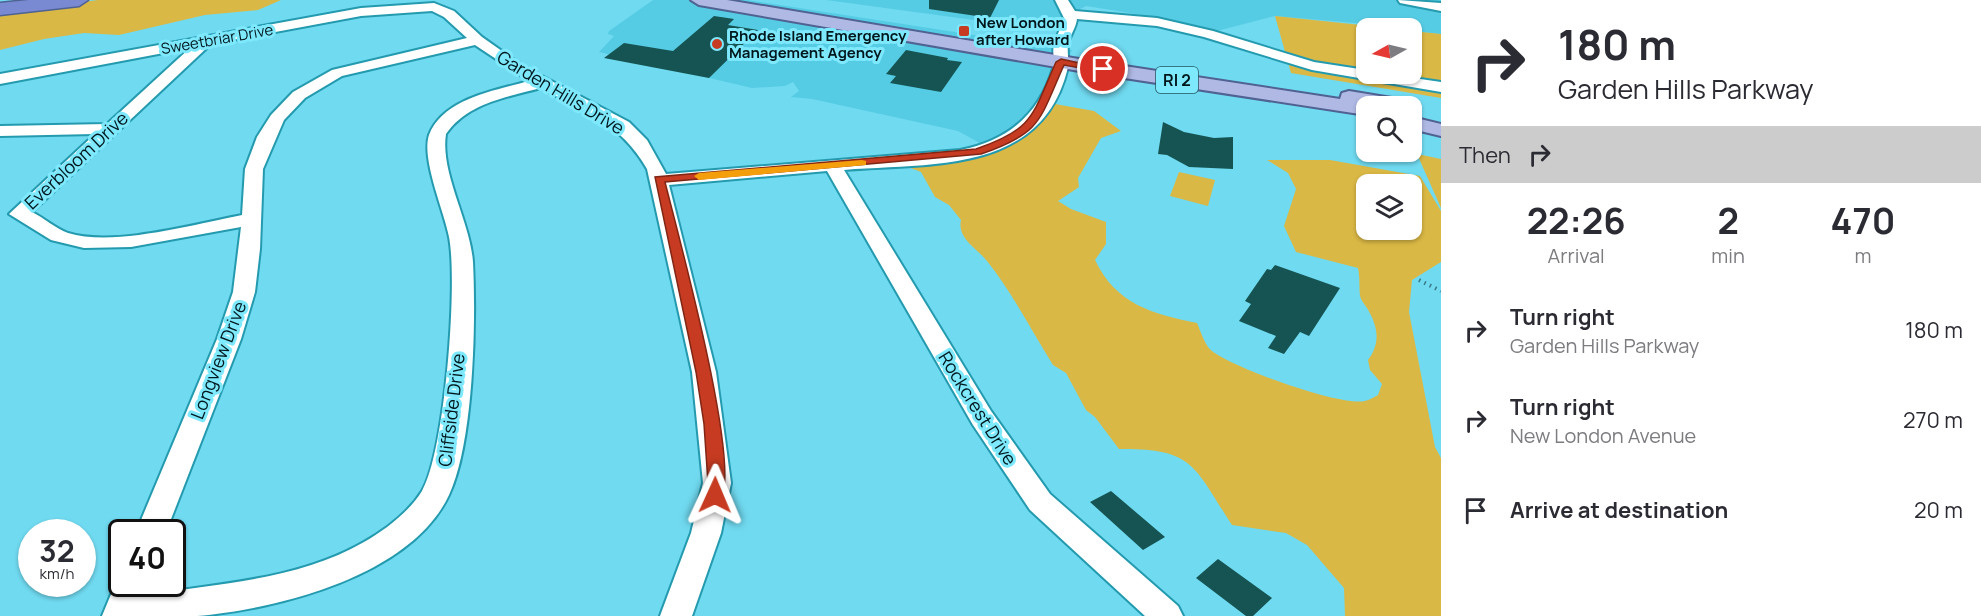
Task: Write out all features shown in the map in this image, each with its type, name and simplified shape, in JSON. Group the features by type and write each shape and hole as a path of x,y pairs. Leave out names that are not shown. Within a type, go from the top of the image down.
{"highway":[{"path":"0,9 80,0"}],"main road":[{"name":"RI 2","path":"699,0 1356,99"},
{"name":"RI 2","path":"746,0 1356,110"},
{"path":"1422,109 1441,112"},
{"path":"1422,118 1441,121"},
{"path":"1422,125 1441,130"}],"street":[{"path":"658,180 960,155 1008,141 1023,133 1033,122 1061,56 1071,24 1070,14 1061,0"},
{"path":"1404,0 1441,7"},
{"name":"Garden Hills Drive","path":"440,4 477,40 541,83 623,126 641,144 656,169 704,372 712,424 717,483 706,533 676,616"},
{"name":"Sweetbriar Drive","path":"0,79 361,12 440,4"},
{"path":"1070,14 1157,22 1208,34 1312,66 1441,87"},
{"name":"Everbloom Drive","path":"9,214 109,129 207,40"},
{"name":"Longview Drive","path":"156,519 244,292 252,219 252,182 257,158 277,118 299,95 337,73 477,40"},
{"name":"Cliffside Drive","path":"118,615 240,596 309,582 375,550 424,509 442,479 452,428 463,299 463,262 460,239 435,143 447,121 468,107 541,83"},
{"path":"0,130 109,129"},
{"name":"Rockcrest Drive","path":"832,165 982,418 1040,502 1167,616"},
{"name":"Everbloom Drive","path":"9,214 32,219 63,238 93,242 151,238 252,219"},
{"path":"118,615 125,597"}],"path":[{"path":"1419,280 1441,291"}],"shaded area":[{"path":"98,0 281,0 258,10 205,15 119,35 84,33 44,39 0,50 0,12"},
{"path":"653,0 747,0 1072,50 1033,125 987,147 958,131 812,99 791,97 799,91 793,82 785,86 752,88 599,52 614,36 608,34 609,31"},
{"path":"826,0 1441,0 1441,34 1422,32 1422,18 1356,18 1356,23 1275,16 1217,31 1161,18 1086,6 1041,29"},
{"path":"1275,16 1356,24 1356,84 1291,73"},
{"path":"1422,32 1441,34 1441,98 1357,84 1422,84"},
{"path":"1044,102 1094,111 1121,131 1101,138 1078,178 1079,187 1058,201 1071,209 1106,222 1106,244 1095,260 1113,287 1137,305 1150,311 1197,323 1212,351 1242,367 1287,385 1352,401 1365,401 1378,395 1382,384 1370,370 1368,360 1375,347 1376,328 1360,296 1358,268 1296,252 1284,226 1296,189 1288,173 1267,160 1330,160 1409,174 1356,174 1356,240 1422,240 1422,179 1441,211 1441,262 1412,280 1409,312 1435,447 1441,458 1441,616 1345,616 1344,588 1307,545 1286,533 1232,525 1200,475 1178,457 1163,452 1119,449 1095,417 1086,410 1066,373 1053,365 996,273 965,238 962,233 961,220 949,205 935,197 921,172 890,160 971,152 1009,140"},
{"path":"1422,155 1441,159 1441,208 1421,162"},
{"path":"1179,172 1215,180 1208,206 1170,196"}],"building":[{"path":"929,0 999,0 990,18 929,9"},
{"path":"714,16 734,19 728,25 758,30 709,78 604,58 624,43 673,51"},
{"path":"906,50 962,62 941,92 890,83 896,76 886,74"},
{"path":"1163,122 1184,132 1214,138 1233,137 1233,169 1189,167 1167,155 1158,154"},
{"path":"1275,265 1340,288 1309,336 1300,332 1284,354 1268,348 1276,336 1239,321 1251,304 1245,301 1267,269 1271,270"},
{"path":"1111,491 1165,537 1143,550 1090,502"},
{"path":"1218,559 1272,598 1253,616 1246,616 1196,578"}],"slow traffic":[{"path":"699,176 862,163"}],"place":[{"name":"New London after Howard","path":"964,31"},
{"name":"Rhode Island Emergency Management Agency","path":"717,44"}],"route":[{"path":"715,495 717,483 712,424 704,372 658,180 978,152 1019,136 1030,126 1061,62 1103,69"}]}
